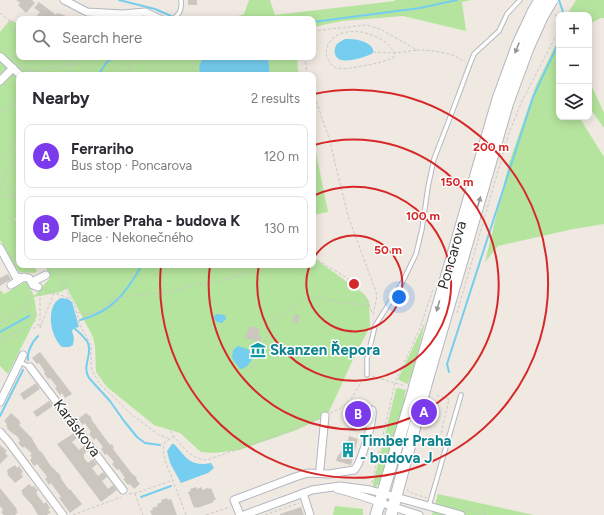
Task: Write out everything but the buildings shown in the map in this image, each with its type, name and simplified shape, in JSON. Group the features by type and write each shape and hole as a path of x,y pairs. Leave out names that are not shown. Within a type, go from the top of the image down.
{"main road":[{"name":"Poncarova","path":"376,515 506,109 528,48 538,15 540,0"},
{"name":"Poncarova","path":"393,506 417,390 443,287 498,99 518,44 538,15 552,0"}],"street":[{"path":"64,0 87,12 123,14 145,12 154,16"},
{"path":"1,57 17,72"},
{"path":"0,81 13,68"},
{"path":"0,248 16,277 29,278 35,285 46,275"},
{"path":"11,285 24,277"},
{"path":"0,402 23,355"},
{"name":"Karáskova","path":"30,367 123,494"},
{"path":"240,515 234,500 308,473 320,471 330,474 351,471 357,468 372,421 372,410"},
{"path":"320,471 324,416"},
{"path":"0,432 63,515"},
{"path":"244,515 303,493 327,487 366,497 381,498 393,506 419,515"},
{"path":"303,493 310,515"},
{"path":"381,498 393,506 429,506 460,515"}],"lane":[{"path":"177,16 182,7 181,0"},
{"path":"367,374 367,359 375,326 402,283 416,254 422,229 434,159 474,54 499,31 507,14 520,0"},
{"path":"20,362 30,367"},
{"path":"429,506 461,395"}],"path":[{"path":"0,14 16,24"},
{"path":"9,20 10,26 16,32"},
{"path":"316,31 366,25 380,29 417,50"},
{"path":"359,31 376,36 385,41 395,54 394,57 381,63 345,69 337,68 330,64 326,58 326,49 330,41 338,34 359,31"},
{"path":"456,317 509,132 522,101 556,36"},
{"path":"373,52 395,54 417,50 435,51 453,55 470,64"},
{"path":"9,58 31,71"},
{"path":"70,60 75,64"},
{"path":"131,72 130,66 132,60"},
{"path":"191,60 193,72"},
{"path":"305,60 307,72"},
{"path":"67,72 79,61"},
{"path":"27,72 75,64"},
{"path":"123,72 130,66"},
{"path":"316,101 329,138 348,216 361,248 377,296 373,315"},
{"path":"0,111 16,103"},
{"path":"0,158 6,154 16,139"},
{"path":"0,191 8,168 16,160"},
{"path":"0,175 15,196"},
{"path":"0,196 15,196"},
{"path":"316,259 358,287 370,305 375,326"},
{"path":"56,268 74,304 80,325 91,345 91,368 99,383 131,414 159,435 170,439"},
{"path":"40,328 54,293 64,284 77,268"},
{"path":"232,268 241,276"},
{"path":"76,312 86,315 98,312 108,306 114,298 170,292 193,284 220,282 241,276 253,268"},
{"path":"35,285 71,298"},
{"path":"0,323 23,308 29,302 35,285"},
{"path":"35,285 40,298 40,328"},
{"path":"371,486 395,383 420,328 435,285 443,287"},
{"path":"247,371 260,360 264,344 273,322 307,298 321,297 341,303 370,305"},
{"path":"23,308 28,312 40,328"},
{"path":"0,340 29,328 36,328"},
{"path":"167,427 194,457 202,460 210,460 293,430 341,408 352,398 367,374 417,390"},
{"path":"419,445 436,440 441,434 449,399 436,395"},
{"path":"174,435 164,443 163,450 172,480 186,515"},
{"path":"73,515 123,494 134,494 172,480"},
{"path":"134,494 143,515"},
{"path":"265,515 300,502 303,505"},
{"path":"206,515 232,506"}],"green space":[{"path":"249,0 270,0 275,15 395,1 394,0 471,0 462,2 466,31 403,16 342,21 316,26 316,16 238,16 244,14"},
{"path":"576,0 604,0 604,18 592,22 592,12 569,12"},
{"path":"10,20 16,23 16,60 202,60 199,66 200,72 16,72 16,219 14,217 16,221 16,267 0,240 0,32"},
{"path":"556,44 556,120 581,120 604,157 604,224 573,229 498,246 485,262 509,163 536,85"},
{"path":"268,60 297,60 299,72 270,72"},
{"path":"592,87 604,113 604,128 592,111"},
{"path":"316,153 328,212 316,214"},
{"path":"316,258 365,295 369,301 370,327 356,353 327,416 294,431 239,450 214,453 201,452 180,433 154,425 107,387 96,372 95,346 93,337 67,288 61,292 34,297 37,316 8,374 0,366 0,290 4,294 27,281 34,296 50,278 46,268 316,268"},
{"path":"17,268 35,268 37,272 33,273 19,272"},
{"path":"425,322 412,378 410,377 408,384 398,379"},
{"path":"396,389 406,390 404,397 406,398 380,483 374,488 373,484"},
{"path":"438,494 534,515 432,515"},
{"path":"335,506 363,509 363,515 333,515"}],"water":[{"path":"345,39 365,42 371,46 373,53 353,60 339,59 335,53 335,48 337,44"},
{"path":"202,60 268,60 270,72 200,72 199,66"},
{"path":"61,298 68,299 72,302 79,327 74,328 72,331 74,338 73,345 69,347 62,347 52,329 51,314 53,307"},
{"path":"217,314 225,315 226,319 222,323 217,322 214,319 214,316"},
{"path":"238,346 248,349 253,356 248,365 240,369 232,358 233,350"},
{"path":"172,444 174,444 193,462 198,464 211,463 214,468 208,473 181,483 170,463 167,451"}],"waterway":[{"path":"119,0 155,9 171,16"},
{"path":"316,22 420,8 457,0"},
{"path":"559,0 563,12"},
{"path":"449,372 447,364 533,97 556,48"},
{"path":"100,72 110,60"},
{"path":"80,320 101,312 117,300 124,293 140,268"},
{"path":"0,332 29,316"},
{"path":"73,327 87,341 89,346 86,369 89,378 110,401 137,437 145,443 160,445"},
{"path":"28,360 30,347 38,336"},
{"path":"0,416 23,370"},
{"path":"141,497 171,486"}],"place":[{"name":"Skanzen Řepora","path":"258,350"},
{"name":"Ferrariho","path":"424,412"},
{"name":"Timber Praha - budova K","path":"358,414"},
{"name":"Timber Praha - budova J","path":"348,450"}]}
